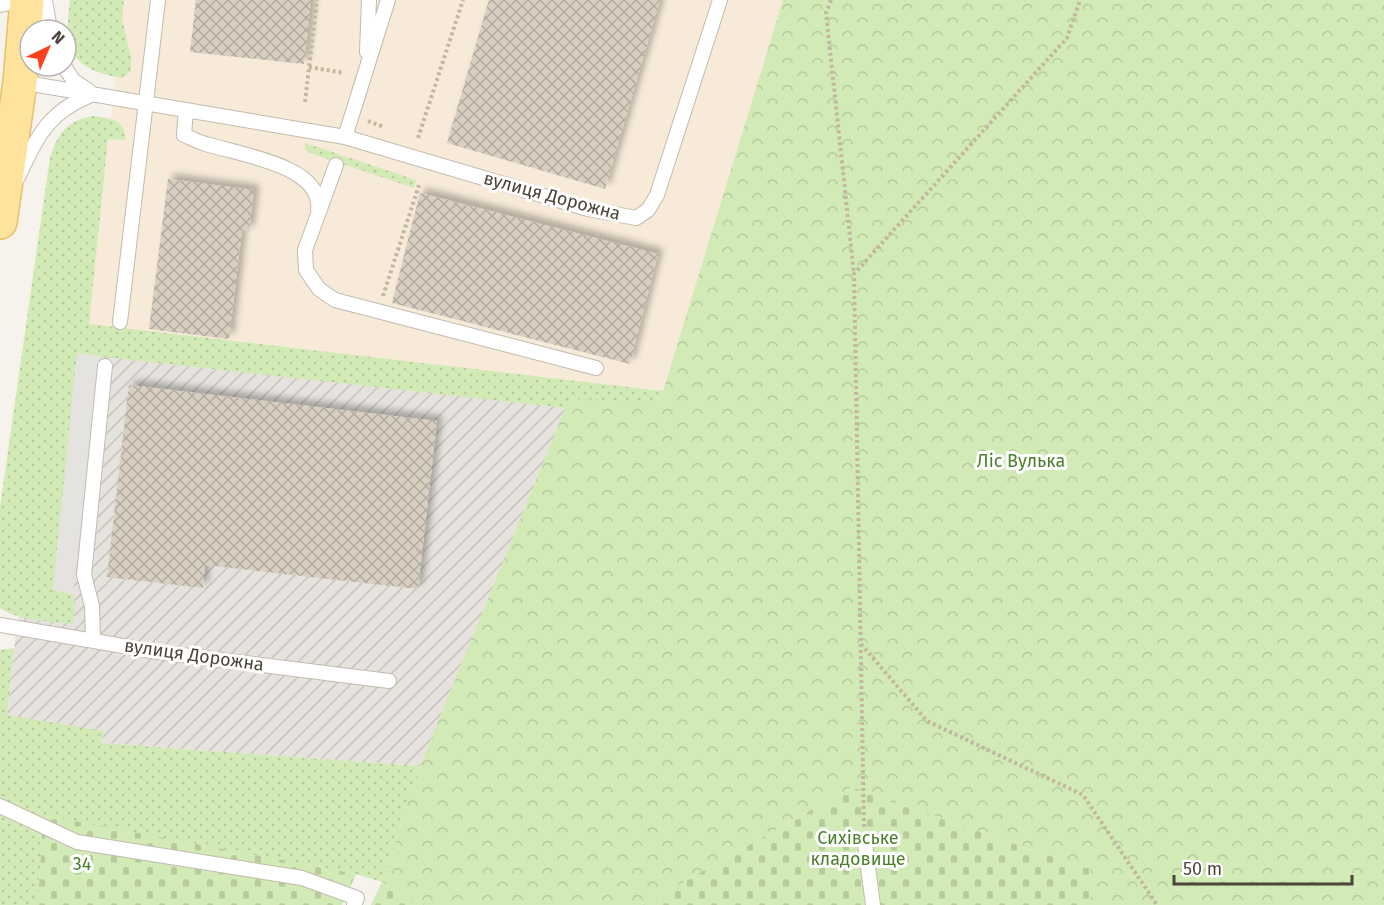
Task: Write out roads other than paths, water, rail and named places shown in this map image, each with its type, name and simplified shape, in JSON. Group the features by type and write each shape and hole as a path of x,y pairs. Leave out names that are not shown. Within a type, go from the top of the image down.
{"main road":[{"path":"1,217 20,82 27,0"}],"lane":[{"path":"0,5 27,0"},
{"path":"45,0 48,18"},
{"path":"120,322 158,0"},
{"path":"366,72 369,0"},
{"path":"345,137 388,0"},
{"name":"вулиця Дорожна","path":"20,82 345,137 588,209 636,218 648,210 657,195 720,0"},
{"path":"71,78 93,94"},
{"path":"1,217 37,138 48,123 73,102 93,94"},
{"path":"186,110 184,135 203,144 294,171 312,187 319,203 317,220"},
{"path":"336,165 305,250 306,270 319,289 335,300 596,368"},
{"path":"93,640 92,606 84,575 105,366"},
{"name":"вулиця Дорожна","path":"0,625 158,652 389,681"},
{"path":"0,806 77,842 302,878 357,898 354,905"},
{"path":"865,844 873,905"}],"park label":[{"name":"Ліс Вулька","path":"1021,461"},
{"name":"Сихівське кладовище","path":"858,848"},
{"name":"34","path":"82,864"}]}
